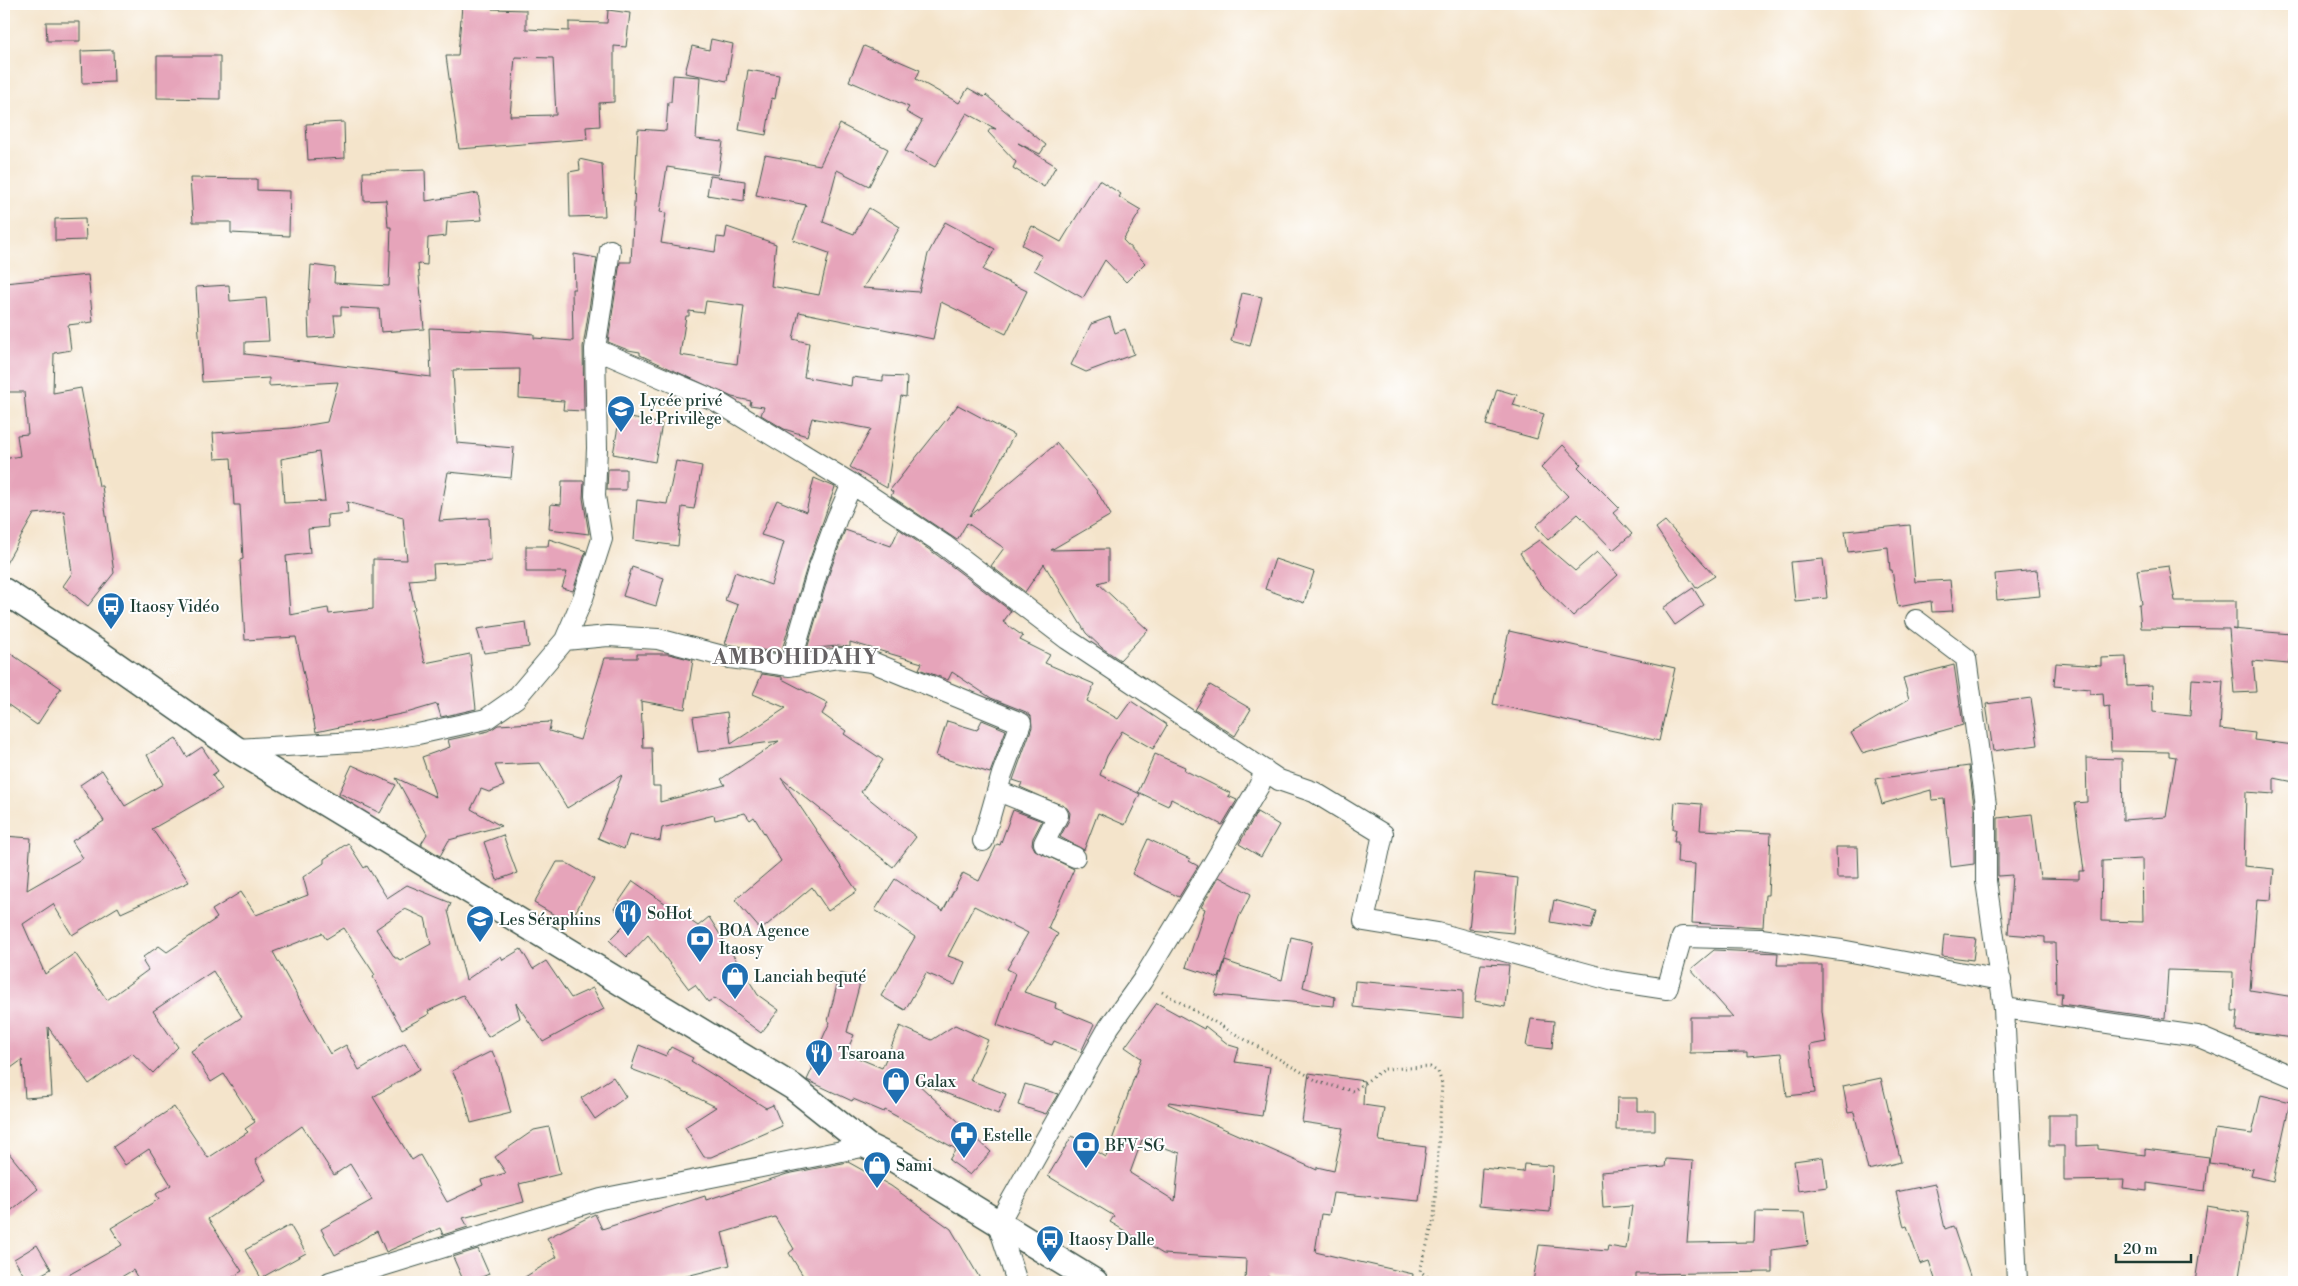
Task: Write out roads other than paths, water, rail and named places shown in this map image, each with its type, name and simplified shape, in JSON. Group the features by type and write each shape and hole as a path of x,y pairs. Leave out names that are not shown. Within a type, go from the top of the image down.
{"street":[{"path":"236,749 372,741 486,719 516,698 566,640 584,598 602,539 595,496 597,448 595,349 610,250"},
{"path":"595,349 716,401 852,484 944,545 1067,639 1279,780 1314,792 1383,834 1364,922 1438,933 1614,981 1667,990 1682,937 1761,939 1841,950 2001,980"},
{"path":"790,666 818,570 836,518 852,484"},
{"path":"4,591 98,653 236,749 793,1087 867,1146 894,1159 1096,1282"},
{"path":"1916,620 1966,658 1986,806 1986,881 2004,1008 2017,1282"},
{"path":"566,640 608,636 658,639 730,658 790,666 839,658 872,662 1021,724 983,841"},
{"path":"1017,1282 998,1224 1109,1027 1142,981 1255,793 1265,770"},
{"path":"998,790 1058,815 1044,843 1075,857"},
{"path":"2004,1008 2197,1036 2294,1077"},
{"path":"330,1282 601,1199 867,1146"}],"place":[{"name":"Lycée privé le Privilège","path":"621,433"},
{"name":"Itaosy Vidéo","path":"111,630"},
{"name":"SoHot","path":"628,937"},
{"name":"Les Séraphins","path":"480,943"},
{"name":"BOA Agence Itaosy","path":"700,963"},
{"name":"Lanciah bequté","path":"735,1000"},
{"name":"Tsaroana","path":"819,1077"},
{"name":"Galax","path":"896,1105"},
{"name":"Estelle","path":"964,1159"},
{"name":"BFV-SG","path":"1086,1169"},
{"name":"Sami","path":"877,1189"},
{"name":"Itaosy Dalle","path":"1050,1263"}],"district":[{"name":"AMBOHIDAHY","path":"796,657"}]}
